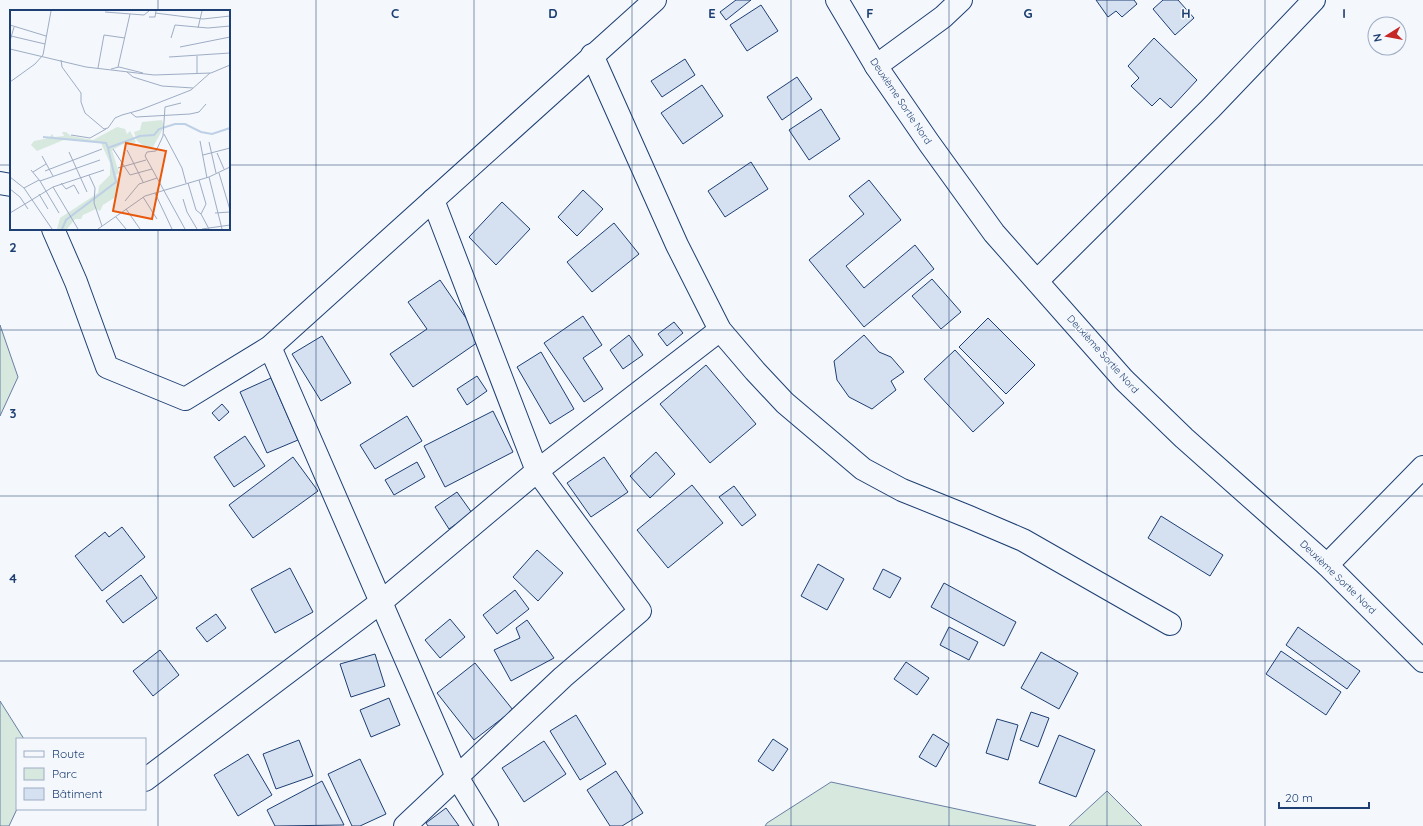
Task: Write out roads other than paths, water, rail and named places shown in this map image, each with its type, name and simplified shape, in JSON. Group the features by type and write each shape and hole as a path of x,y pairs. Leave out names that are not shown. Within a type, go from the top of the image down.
{"street":[{"path":"54,230 76,282 107,367 185,399 270,347 592,55 655,0"},
{"name":"Deuxième Sortie Nord","path":"837,0 876,66 994,233 1124,380 1184,438 1327,564 1423,661"},
{"path":"876,66 943,17 961,0"},
{"path":"1037,281 1211,108 1314,0"},
{"path":"592,55 677,245 720,330 785,403 863,469 902,490 1023,540 1170,624"},
{"path":"0,183 10,185"},
{"path":"405,826 563,677 640,611 537,471 433,200"},
{"path":"146,779 381,602 537,471 720,330"},
{"path":"270,347 457,777 487,826"},
{"path":"1327,564 1423,468"}]}
